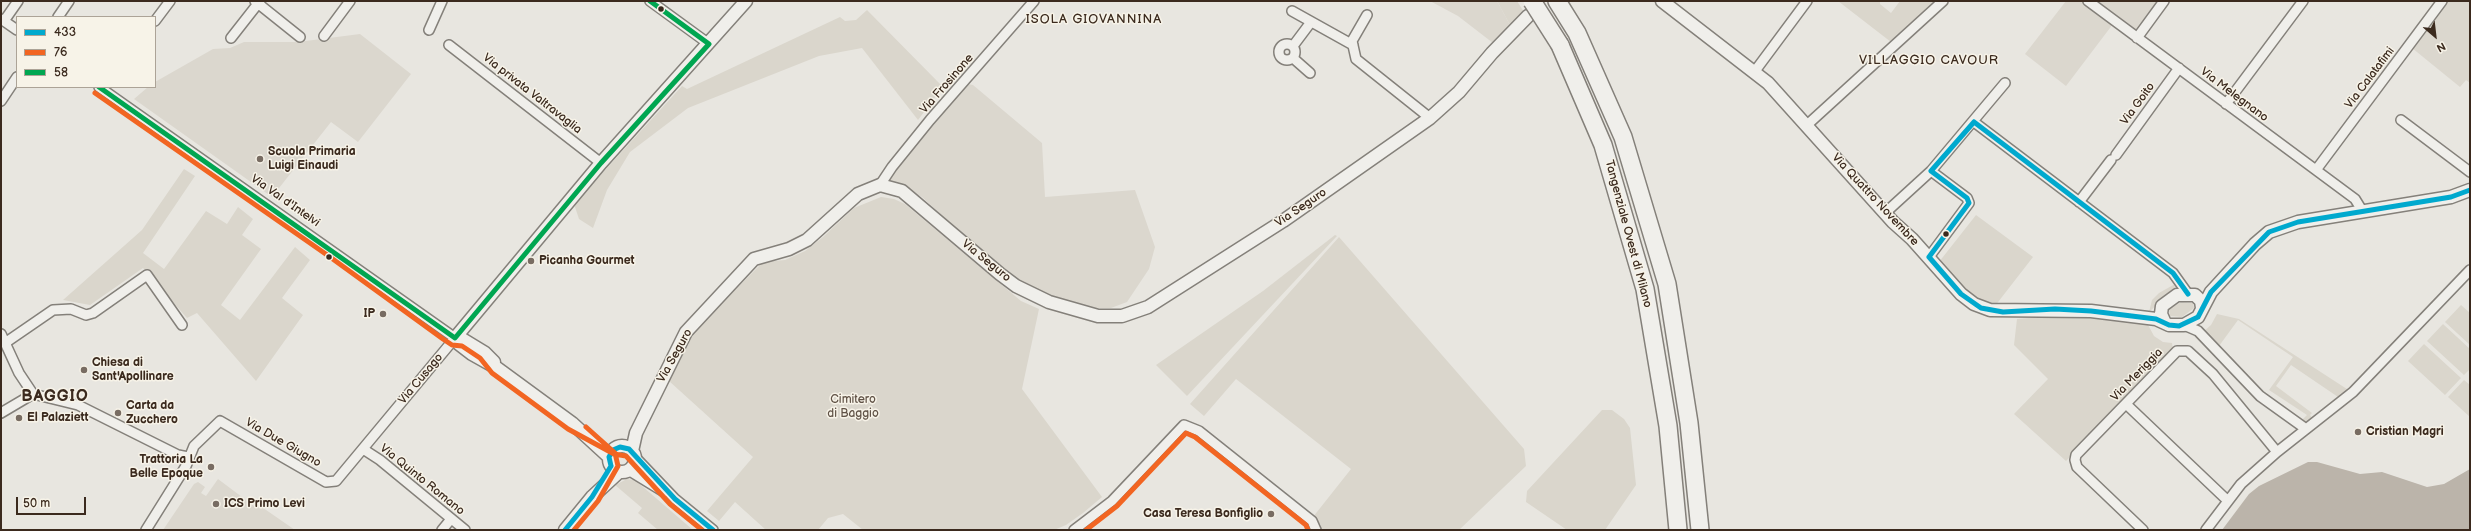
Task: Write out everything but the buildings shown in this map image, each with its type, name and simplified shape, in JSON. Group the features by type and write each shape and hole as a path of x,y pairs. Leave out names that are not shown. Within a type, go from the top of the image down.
{"highway":[{"name":"Tangenziale Ovest di Milano","path":"1557,1 1577,33 1623,137 1666,284 1689,423 1700,530"},
{"name":"Tangenziale Ovest di Milano","path":"1530,8 1560,45 1603,145 1645,289 1668,426 1678,530"}],"street":[{"path":"16,29 2,20 18,1"},
{"path":"59,16 69,1"},
{"path":"156,20 170,1"},
{"path":"324,36 350,1"},
{"path":"429,30 442,1"},
{"path":"650,1 709,44"},
{"name":"Via Cusago","path":"336,481 601,162 709,44 746,1"},
{"name":"Via Frosinone","path":"880,185 930,120 1034,1"},
{"name":"Via Quattro Novembre","path":"1662,1 1755,71 1807,125 1885,212 1929,257 1962,294 1981,308 2003,312 2055,309 2091,311 2145,318 2174,326 2184,325"},
{"path":"1755,71 1807,1"},
{"path":"1807,125 1944,1"},
{"name":"Via Melegnano","path":"2088,1 2355,199 2363,212"},
{"path":"2137,38 2164,1"},
{"path":"2226,104 2303,1"},
{"name":"Via Calatafimi","path":"2316,170 2442,1"},
{"path":"231,38 258,2 300,37"},
{"name":"Via Seguro","path":"565,530 592,497 636,433 686,332 754,259 800,244 858,194 880,185 902,191 1016,286 1048,302 1098,316 1122,316 1148,307 1283,221 1430,118 1459,92 1530,8"},
{"path":"1292,11 1353,46"},
{"path":"1367,15 1352,41 1356,59 1430,118"},
{"path":"1293,46 1311,22"},
{"name":"Via privata Valtravaglia","path":"449,45 601,162"},
{"path":"1293,46 1284,45 1280,51 1281,56 1285,60 1293,58"},
{"path":"1293,46 1296,51 1293,58"},
{"path":"1293,58 1310,73"},
{"name":"Via Goito","path":"2079,202 2179,68"},
{"path":"1,100 16,79"},
{"path":"1885,212 1931,172 1971,126 2005,83"},
{"name":"Via Val d'Intelvi","path":"102,88 455,338"},
{"path":"2401,120 2470,172"},
{"path":"1971,126 2079,202 2173,273 2193,302 2198,331"},
{"path":"1929,257 1969,203 1967,198 1931,172"},
{"path":"2145,318 2160,310 2165,302 2193,302 2211,292 2255,244 2269,232 2298,222 2451,197 2470,190"},
{"path":"2206,530 2248,477 2352,392 2470,270"},
{"path":"146,530 170,494 188,457 178,455 78,405 33,394 19,373 3,338 49,312 71,309 86,315 93,313 147,275 182,325"},
{"path":"2193,302 2184,325 2198,331 2260,396 2306,429"},
{"path":"2160,310 2164,323"},
{"path":"455,338 459,344 474,356 497,368 617,460 675,499 713,530"},
{"name":"Via Meriggia","path":"2143,530 2077,467 2075,460 2076,455 2177,352 2188,351 2213,374 2277,452"},
{"path":"1,413 33,394"},
{"path":"2126,404 2228,501"},
{"name":"Via Due Giugno","path":"188,457 194,446 220,421 326,482 336,481"},
{"path":"1074,530 1112,501 1184,424 1199,432 1312,521 1316,530"},
{"name":"Via Seguro","path":"617,460 634,464 633,454 636,433"},
{"path":"617,460 626,447 675,499"},
{"name":"Via Quinto Romano","path":"364,449 380,460 465,530"},
{"path":"442,530 451,519"}],"shaded area":[{"path":"1430,1 1497,1 1510,25 1493,43 1458,16"},
{"path":"2066,1 2161,1 2135,35 2116,20 2066,86 2025,54"},
{"path":"2446,1 2470,1 2470,83 2466,80 2460,87 2412,48"},
{"path":"360,34 411,74 358,142 331,122 272,197 134,99 147,88 156,88 156,81 213,49 230,48 244,42 298,42"},
{"path":"968,84 973,85 1042,143 1045,197 1135,190 1155,247 1149,269 1127,302 1111,308 1090,308 1052,296 1015,278 994,264 922,197 889,181 891,172"},
{"path":"2308,462 2317,462 2360,474 2382,472 2427,487 2444,484 2470,469 2470,530 2222,530 2249,494 2259,486"},
{"name":"ICS Primo Levi","path":"218,479 254,506 256,503 295,530 163,530 194,484 198,482 205,487 201,493 206,496"}],"green space":[{"path":"1497,1 1517,1 1524,12 1510,25"},
{"path":"1838,1 1880,1 1880,4 1891,13 1900,1 1936,1 1891,42"},
{"path":"867,10 943,87 918,120 862,48 819,56 688,108 630,152 607,190 593,228 579,219 574,204 682,86 687,89 840,17 845,21 856,20"},
{"path":"184,169 195,176 143,253 164,269 206,211 227,224 238,207 253,219 242,235 261,249 221,305 240,320 295,247 310,260 282,298 303,315 256,381 197,313 187,318 143,268 90,305 63,300 142,230"},
{"name":"Cimitero di Baggio","path":"881,197 894,199 905,204 1021,301 1039,309 1022,389 1102,497 1066,525 1054,530 863,530 843,514 828,518 818,530 766,530 735,502 719,521 707,511 753,457 669,381 690,335 763,262 785,260 805,251 823,237 854,208"},
{"path":"1976,215 2033,257 1995,306 1979,302 1970,295 1939,262"},
{"path":"1335,235 1337,236 1187,396 1156,365 1263,291"},
{"path":"1339,237 1524,449 1526,466 1459,530 1321,530 1321,525 1313,517 1351,469 1236,379 1204,416 1190,404"},
{"path":"2175,284 2174,289 2149,312 2152,300 2159,293"},
{"path":"2181,302 2193,303 2194,308 2182,317 2170,316 2169,309"},
{"path":"2461,305 2470,313 2470,345 2445,322"},
{"path":"2217,314 2239,319 2350,391 2341,399 2291,365 2276,386 2312,413 2310,415 2314,421 2306,423 2302,420 2307,415 2269,390 2293,357 2238,320 2219,346 2203,332 2211,325"},
{"path":"2052,316 2097,318 2147,323 2154,336 2163,342 2172,343 2173,351 2066,461 2014,414 2048,379 2014,345 2017,319"},
{"path":"2443,324 2470,349 2470,369 2464,375 2427,341"},
{"path":"2424,344 2461,378 2445,395 2408,361"},
{"path":"2464,380 2470,385 2470,417 2448,397"},
{"path":"1602,410 1612,410 1624,419 1630,428 1636,485 1605,530 1567,530 1526,502 1527,491"},
{"path":"627,479 635,480 693,530 658,530 638,513 642,508 615,485"}],"transit line":[{"name":"58","path":"100,88 455,338 601,163 709,44 650,1"},
{"name":"76","path":"95,93 330,257 443,339 452,345 462,346 480,358 492,373 568,429 614,454 626,456 670,504 702,530"},
{"name":"433","path":"1974,122 2173,273 2188,294"},
{"name":"433","path":"1931,171 1974,122"},
{"name":"433","path":"1929,257 1969,203 1967,198 1931,171"},
{"name":"433","path":"1929,257 1961,294 1981,308 2003,312 2055,309 2091,311 2156,319 2169,325 2179,326 2198,317 2211,292 2269,232 2298,222 2451,197 2470,190"},
{"name":"76","path":"574,530 598,501 618,466 615,453 586,427"},
{"name":"76","path":"1086,530 1117,506 1186,433 1195,437 1306,525 1308,530"},
{"name":"433","path":"611,466 609,457 613,450 620,447 629,449 675,499 713,530"},
{"name":"433","path":"565,530 592,497 611,466"}],"place":[{"name":"Scuola Primaria Luigi Einaudi","path":"260,159"},
{"name":"Picanha Gourmet","path":"531,261"},
{"name":"IP","path":"383,314"},
{"name":"Chiesa di Sant'Apollinare","path":"84,370"},
{"name":"Carta da Zucchero","path":"118,413"},
{"name":"El Palaziett","path":"19,418"},
{"name":"Cristian Magri","path":"2358,432"},
{"name":"Trattoria La Belle Epoque","path":"211,467"},
{"name":"ICS Primo Levi","path":"216,504"},
{"name":"Casa Teresa Bonfiglio","path":"1271,514"}],"district":[{"name":"ISOLA GIOVANNINA","path":"1094,20"},
{"name":"VILLAGGIO CAVOUR","path":"1929,61"},
{"name":"BAGGIO","path":"55,397"}]}
